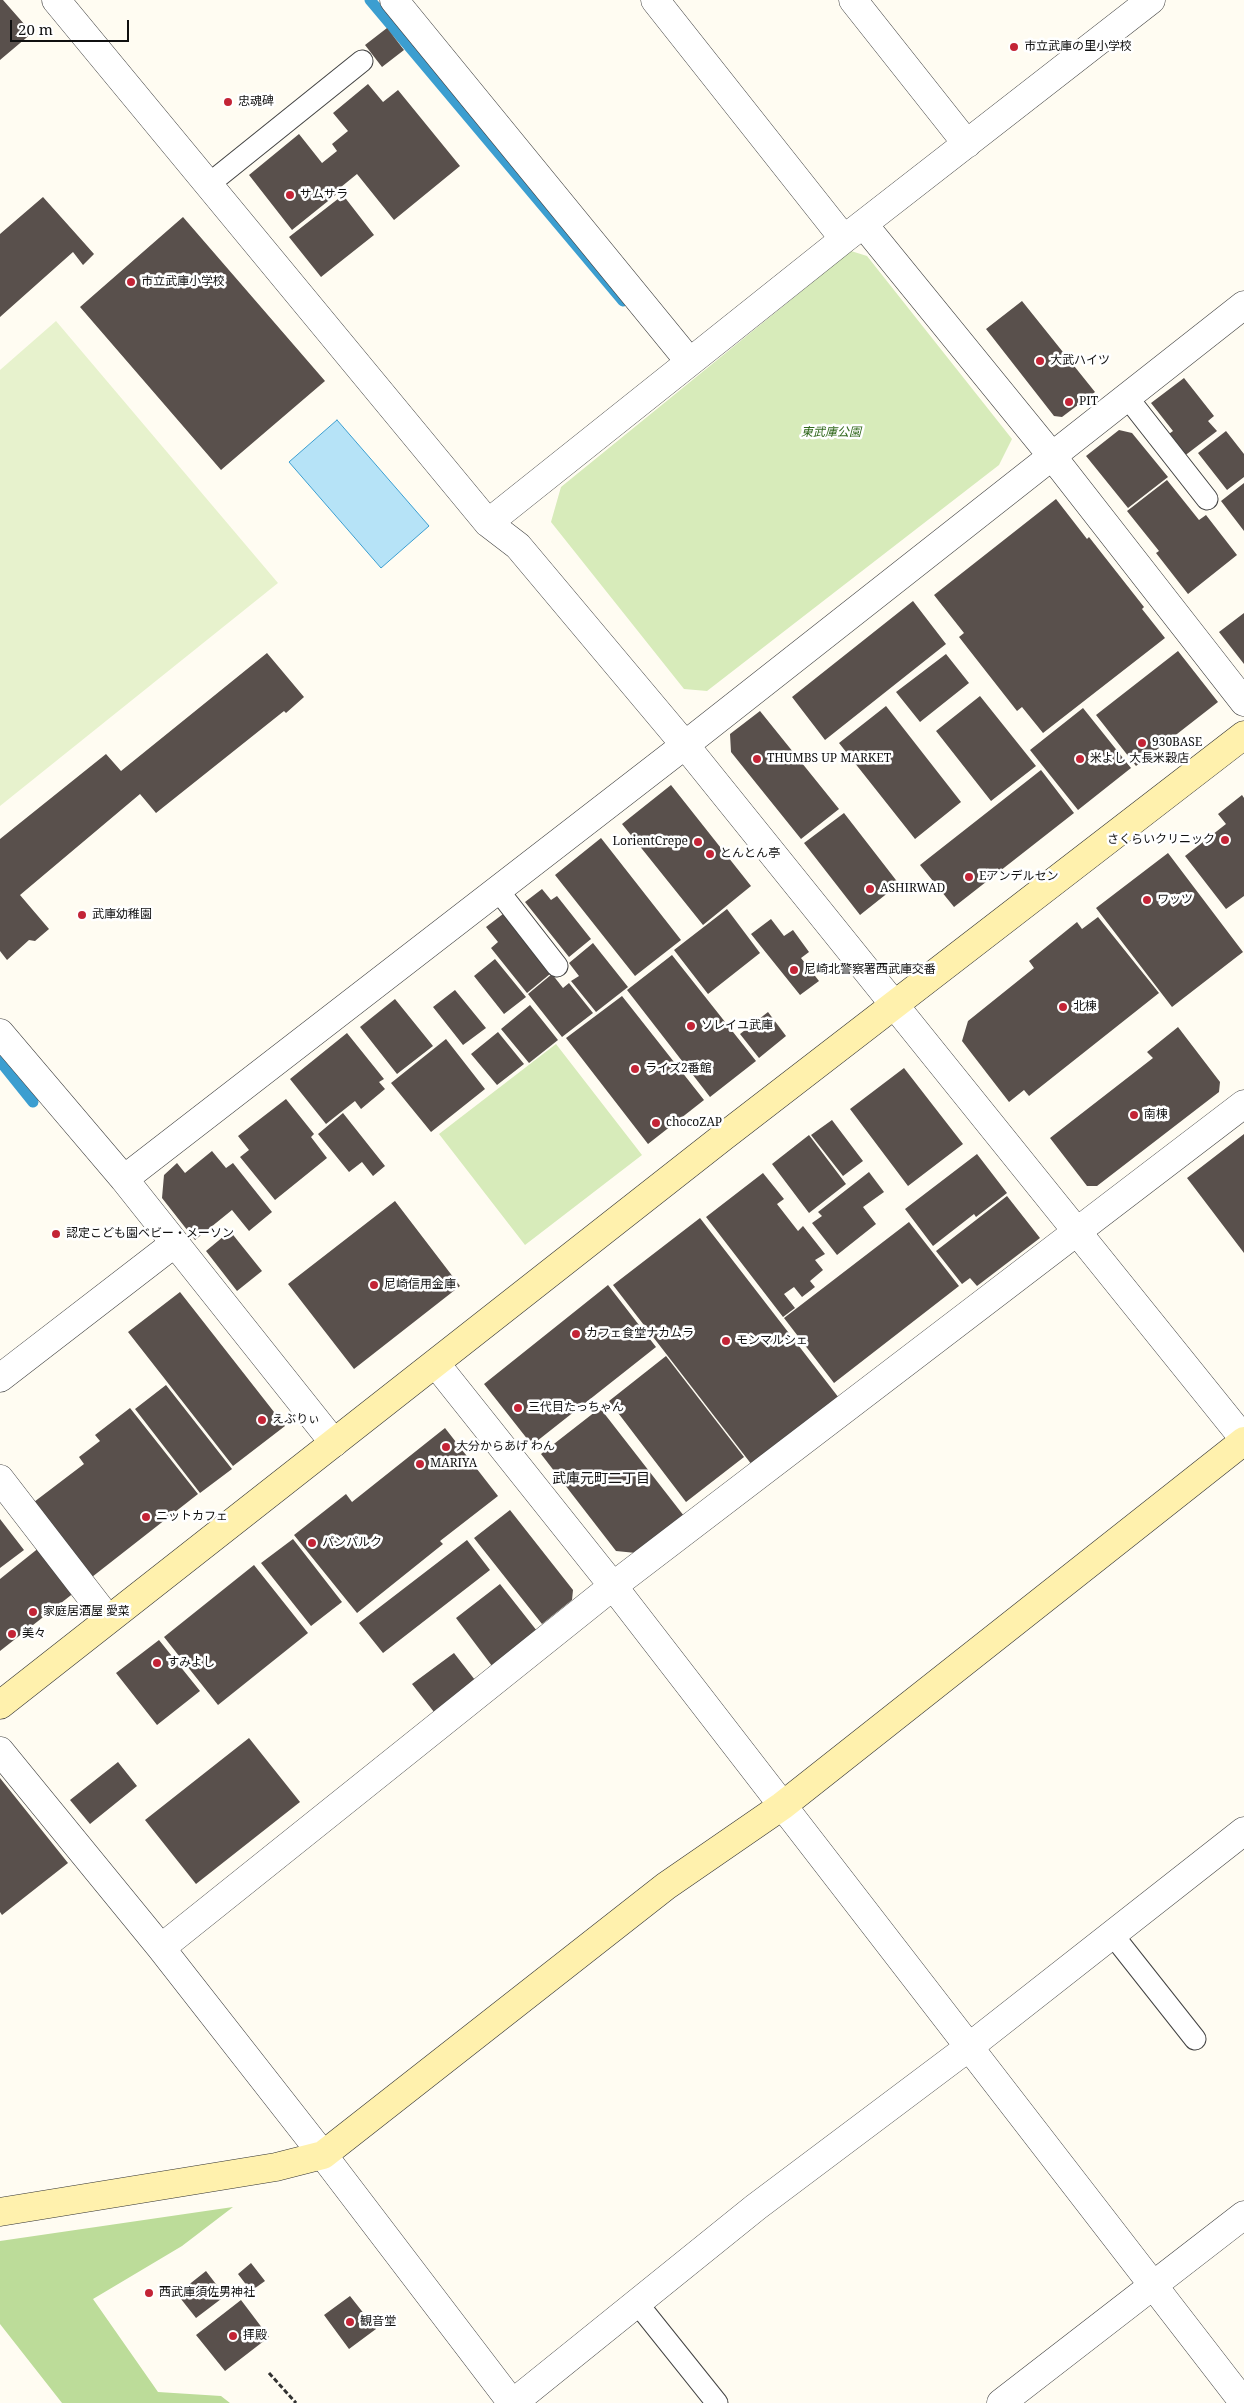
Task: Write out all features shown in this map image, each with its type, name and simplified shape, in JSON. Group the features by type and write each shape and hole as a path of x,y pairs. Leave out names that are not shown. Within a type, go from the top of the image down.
{"street":[{"path":"394,0 690,361"},
{"path":"655,0 854,232 1052,456 1244,702"},
{"path":"853,0 967,144"},
{"path":"488,523 690,361 1152,0"},
{"path":"0,2212 276,2167 324,2155 666,1886 782,1806 1244,1440 686,746 518,546 488,523 209,184 67,4"},
{"path":"124,1179 496,889 686,746 1244,305"},
{"path":"0,1705 715,1143 1244,735"},
{"path":"0,1033 124,1179 334,1443"},
{"path":"162,1948 613,1586 1244,1104"},
{"path":"0,1378 174,1243"},
{"path":"436,1364 613,1586 1244,2403"},
{"path":"0,1479 108,1619"},
{"path":"0,1751 162,1948 324,2155 513,2403 756,2207 969,2048 1244,1831"},
{"path":"1001,2403 1244,2215"}],"lane":[{"path":"209,184 362,61"},
{"path":"1127,397 1207,499"},
{"path":"496,889 557,966"},
{"path":"1112,1934 1195,2039"},
{"path":"638,2304 717,2403"}],"path":[{"path":"269,2373 296,2403"}],"green space":[{"name":"東武庫公園","path":"851,251 867,256 1012,439 999,465 707,691 684,689 551,522 561,487"},
{"path":"56,321 278,583 0,806 0,370"},
{"path":"556,1044 642,1155 525,1245 439,1134"},
{"path":"233,2207 182,2246 93,2299 158,2392 221,2396 230,2403 62,2403 0,2324 0,2241"}],"water":[{"path":"337,420 429,526 381,568 289,462"}],"building":[{"path":"0,0 3,0 32,33 0,60"},
{"path":"387,28 404,50 382,67 365,45"},
{"path":"368,84 383,102 398,90 460,166 394,220 357,174 341,187 343,189 292,230 249,175 299,134 322,163 337,151 332,144 348,131 333,113"},
{"path":"343,195 374,235 321,277 289,237"},
{"path":"43,197 94,254 83,265 73,252 0,317 0,234"},
{"path":"183,217 325,381 221,470 80,307"},
{"name":"大武ハイツ","path":"1022,301 1095,392 1062,417 1054,416 986,329"},
{"path":"1184,378 1214,416 1208,421 1217,431 1183,457 1166,436 1173,431 1151,403"},
{"path":"1119,430 1132,433 1168,477 1128,508 1086,456"},
{"path":"1226,431 1244,454 1244,477 1227,490 1198,453"},
{"path":"1167,480 1199,520 1206,515 1237,555 1188,594 1156,553 1159,551 1127,511"},
{"path":"1244,483 1244,531 1221,501"},
{"path":"1056,499 1087,539 1089,537 1144,607 1142,609 1165,638 1043,733 1022,707 1017,711 959,637 964,633 934,595"},
{"path":"913,601 946,644 825,740 792,697"},
{"path":"1244,613 1244,664 1219,632"},
{"path":"1178,651 1218,702 1136,766 1096,715"},
{"path":"267,653 304,697 156,813 140,794 20,895 49,929 35,941 29,940 7,960 0,951 0,839 106,754 121,771"},
{"path":"946,654 969,683 920,722 896,692"},
{"path":"980,696 1036,766 991,801 936,731"},
{"path":"886,706 961,802 915,839 839,743"},
{"name":"米よし 大長米穀店","path":"1083,708 1131,768 1078,810 1030,750"},
{"path":"760,711 839,809 801,839 731,752 730,734"},
{"path":"1041,770 1074,813 954,907 920,865"},
{"path":"671,785 751,886 703,925 622,824"},
{"name":"さくらいクリニック","path":"1242,795 1244,798 1244,896 1226,909 1185,856 1226,824 1218,814"},
{"path":"844,813 899,884 860,915 804,843"},
{"path":"601,838 681,940 635,976 555,875"},
{"path":"1168,853 1243,952 1172,1007 1096,908"},
{"path":"542,889 551,900 557,896 591,939 569,957 525,902"},
{"path":"727,909 760,953 708,994 674,950"},
{"path":"503,914 550,974 527,993 491,948 498,942 486,927"},
{"name":"北棟","path":"1098,917 1159,993 1029,1096 1024,1090 1009,1102 962,1041 968,1021 1034,968 1029,961 1077,922 1082,929"},
{"path":"771,919 784,936 793,930 809,952 801,958 819,981 800,995 751,934"},
{"path":"593,943 628,987 596,1012 571,981 579,976 569,963"},
{"name":"ソレイユ武庫","path":"672,955 756,1061 710,1097 627,990"},
{"path":"495,959 526,997 504,1014 474,976"},
{"path":"552,974 563,988 569,983 593,1013 562,1037 528,994"},
{"path":"455,990 486,1028 463,1045 433,1007"},
{"name":"ライズ2番館","path":"622,996 704,1100 648,1144 566,1038"},
{"path":"395,999 433,1046 397,1074 360,1027"},
{"path":"530,1005 558,1040 529,1063 501,1029"},
{"path":"768,1012 786,1036 759,1058 740,1034"},
{"name":"南棟","path":"1178,1027 1220,1082 1219,1092 1097,1186 1087,1186 1050,1138 1153,1058 1147,1052"},
{"path":"498,1032 524,1064 497,1085 471,1054"},
{"path":"347,1033 384,1079 379,1082 385,1089 361,1109 355,1101 326,1124 290,1079"},
{"path":"446,1039 485,1089 431,1132 391,1083"},
{"path":"904,1068 963,1144 908,1186 850,1109"},
{"path":"286,1099 314,1134 311,1137 327,1158 275,1200 240,1157 249,1150 238,1136"},
{"path":"343,1113 385,1166 373,1176 362,1162 349,1172 318,1134"},
{"path":"832,1120 863,1161 843,1176 811,1135"},
{"path":"1244,1134 1244,1253 1187,1178"},
{"path":"809,1135 846,1184 809,1213 772,1164"},
{"path":"212,1151 226,1168 233,1163 272,1212 249,1231 232,1210 195,1240 162,1198 164,1175 177,1163 185,1173"},
{"path":"977,1154 1007,1193 976,1217 974,1214 933,1246 905,1209"},
{"path":"869,1172 884,1192 863,1207 876,1224 837,1255 812,1223 822,1216 818,1212"},
{"path":"763,1173 784,1199 777,1204 798,1231 803,1226 825,1254 815,1260 823,1270 810,1281 815,1287 802,1297 794,1287 784,1294 795,1308 783,1317 706,1217"},
{"path":"1007,1196 1040,1238 977,1286 970,1278 962,1284 936,1251"},
{"name":"尼崎信用金庫","path":"395,1201 460,1286 354,1369 288,1284"},
{"name":"モンマルシェ","path":"700,1218 839,1398 752,1465 613,1285"},
{"path":"909,1222 959,1286 834,1383 784,1318"},
{"path":"230,1231 262,1271 237,1291 206,1251"},
{"path":"608,1285 656,1347 532,1445 484,1384"},
{"path":"180,1292 285,1426 233,1466 128,1332"},
{"path":"666,1356 744,1457 686,1502 609,1401"},
{"path":"166,1385 232,1469 200,1493 135,1409"},
{"path":"130,1408 198,1494 92,1577 34,1502 84,1464 79,1457 100,1441 95,1435"},
{"path":"600,1408 684,1516 636,1553 616,1551 541,1454"},
{"path":"445,1428 498,1496 440,1541 443,1544 357,1613 294,1535 346,1494 352,1502"},
{"path":"510,1510 573,1590 572,1600 542,1624 474,1538"},
{"path":"0,1519 24,1550 0,1568"},
{"path":"293,1539 342,1602 311,1626 261,1563"},
{"path":"467,1540 490,1570 383,1653 359,1623"},
{"path":"40,1547 75,1592 0,1651 0,1579"},
{"path":"254,1565 308,1633 218,1705 164,1637"},
{"path":"500,1584 537,1631 492,1666 456,1618"},
{"path":"159,1640 200,1691 157,1725 116,1673"},
{"path":"454,1653 475,1680 434,1712 412,1684"},
{"path":"249,1738 300,1802 196,1884 145,1820"},
{"path":"118,1762 137,1786 90,1824 70,1800"},
{"path":"0,1778 68,1863 2,1915 0,1912"},
{"path":"251,2263 265,2281 251,2291 238,2274"},
{"path":"206,2271 225,2296 196,2318 177,2294"},
{"name":"観音堂","path":"350,2296 376,2329 349,2349 324,2315"},
{"name":"拝殿","path":"241,2300 269,2337 225,2371 196,2335"}],"waterway":[{"path":"370,0 623,301"},
{"path":"0,1061 33,1102"}],"place":[{"name":"市立武庫の里小学校","path":"1014,47"},
{"name":"忠魂碑","path":"228,102"},
{"name":"サムサラ","path":"290,195"},
{"name":"市立武庫小学校","path":"131,282"},
{"name":"大武ハイツ","path":"1040,361"},
{"name":"PIT","path":"1069,402"},
{"name":"930BASE","path":"1142,743"},
{"name":"THUMBS UP MARKET","path":"757,759"},
{"name":"米よし 大長米穀店","path":"1080,759"},
{"name":"さくらいクリニック","path":"1225,840"},
{"name":"LorientCrepe","path":"698,842"},
{"name":"とんとん亭","path":"710,854"},
{"name":"Eアンデルセン","path":"969,877"},
{"name":"ASHIRWAD","path":"870,889"},
{"name":"ワッツ","path":"1147,900"},
{"name":"武庫幼稚園","path":"82,915"},
{"name":"尼崎北警察署西武庫交番","path":"794,970"},
{"name":"北棟","path":"1063,1007"},
{"name":"ソレイユ武庫","path":"691,1026"},
{"name":"ライズ2番館","path":"635,1069"},
{"name":"南棟","path":"1134,1115"},
{"name":"chocoZAP","path":"656,1123"},
{"name":"認定こども園ベビー・メーソン","path":"56,1234"},
{"name":"尼崎信用金庫","path":"374,1285"},
{"name":"カフェ食堂ナカムラ","path":"576,1334"},
{"name":"モンマルシェ","path":"726,1341"},
{"name":"三代目たっちゃん","path":"518,1408"},
{"name":"えぶりぃ","path":"262,1420"},
{"name":"大分からあげ わん","path":"446,1447"},
{"name":"MARIYA","path":"420,1464"},
{"name":"ニットカフェ","path":"146,1517"},
{"name":"パンパルク","path":"312,1543"},
{"name":"家庭居酒屋 愛菜","path":"33,1612"},
{"name":"美々","path":"12,1634"},
{"name":"すみよし","path":"157,1663"},
{"name":"西武庫須佐男神社","path":"149,2293"},
{"name":"観音堂","path":"350,2322"},
{"name":"拝殿","path":"233,2336"}],"district":[{"name":"武庫元町二丁目","path":"601,1479"}]}
